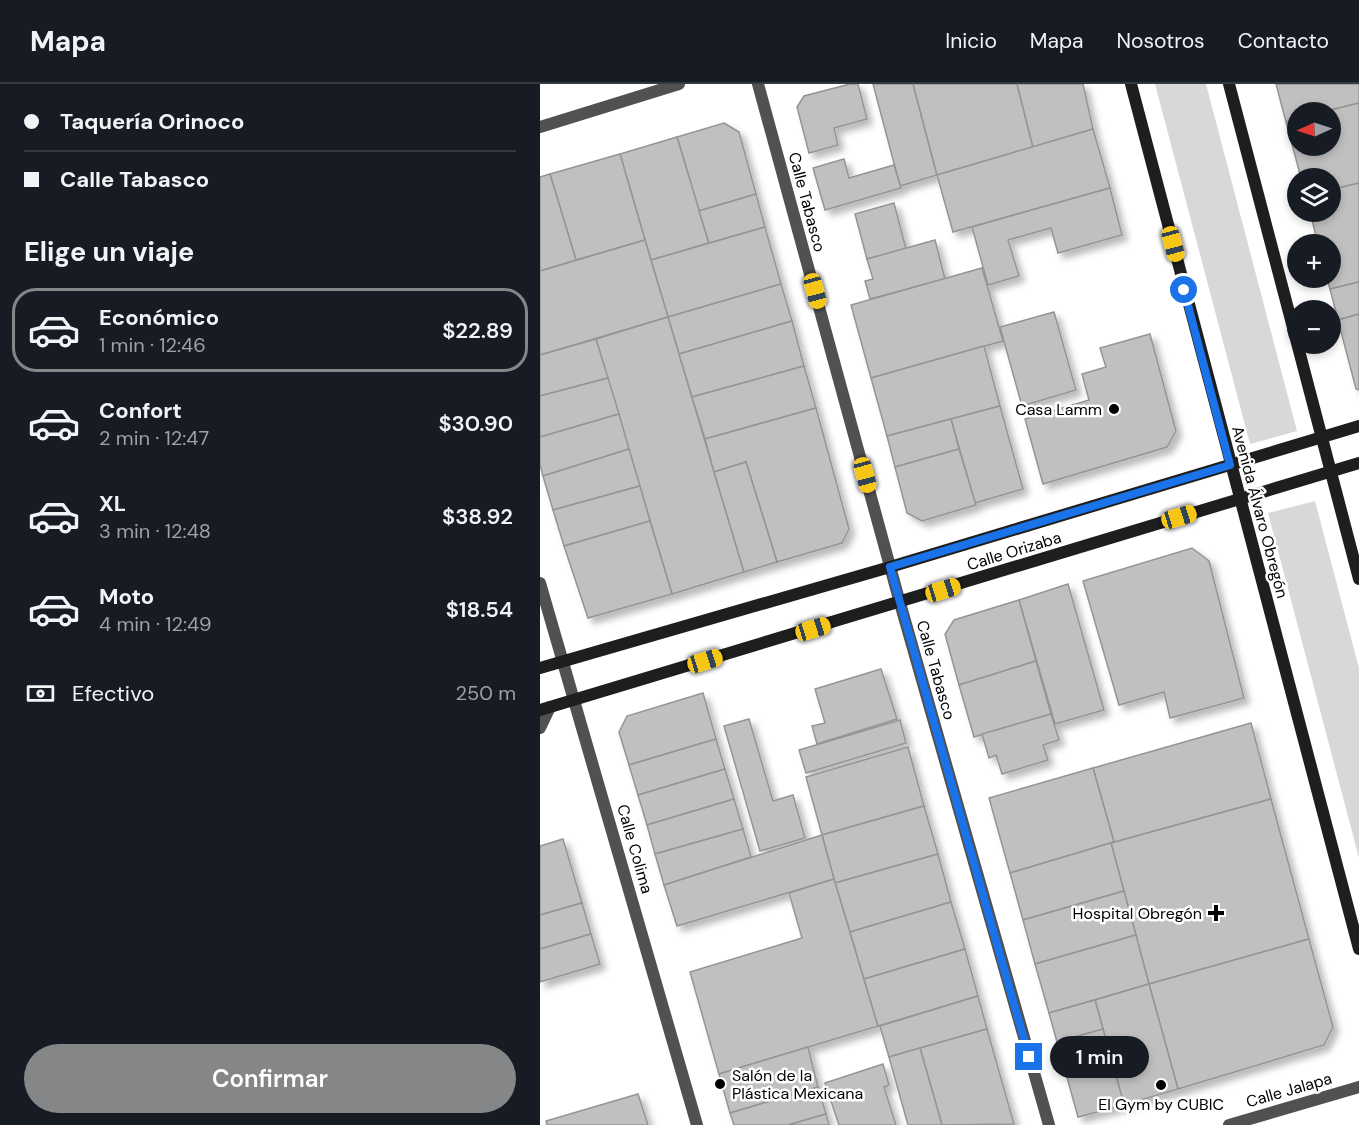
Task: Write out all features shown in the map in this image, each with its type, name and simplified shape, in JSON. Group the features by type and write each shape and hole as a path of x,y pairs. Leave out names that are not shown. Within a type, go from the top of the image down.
{"street":[{"path":"540,127 679,84"},
{"name":"Calle Tabasco","path":"758,84 900,603 1048,1125"},
{"name":"Avenida Álvaro Obregón","path":"1131,84 1359,949"},
{"path":"1228,84 1359,579"},
{"name":"Calle Orizaba","path":"540,668 890,567 1359,426"},
{"name":"Calle Orizaba","path":"545,709 1359,463"},
{"name":"Calle Colima","path":"540,583 697,1125"},
{"path":"540,728 545,709"},
{"name":"Calle Jalapa","path":"1228,1125 1359,1087"}],"shaded area":[{"path":"1155,84 1206,84 1297,431 1250,444"},
{"path":"1315,501 1359,668 1359,858 1268,513"}],"building":[{"path":"858,84 867,119 834,128 838,145 809,153 797,107 804,96"},
{"path":"873,84 913,84 937,175 900,186"},
{"path":"913,84 1017,84 1033,147 937,175"},
{"path":"1017,84 1083,84 1093,129 1033,147"},
{"path":"1276,84 1359,84 1359,103 1341,108 1341,102 1287,102 1286,122"},
{"path":"1359,103 1359,183 1341,187 1341,168 1298,168 1295,156 1341,156 1341,108"},
{"path":"724,123 739,132 756,194 699,211 677,137"},
{"path":"1093,129 1110,188 953,232 937,175"},
{"path":"677,137 709,243 651,260 620,154"},
{"path":"620,154 645,240 576,260 550,174"},
{"path":"844,159 849,178 894,165 901,188 825,210 813,168"},
{"path":"550,174 576,260 540,271 540,177"},
{"path":"1359,183 1359,282 1341,286 1341,234 1316,234 1312,222 1341,222 1341,187"},
{"path":"1110,188 1122,235 1058,253 1051,228 1008,240 1019,276 988,285 972,227"},
{"path":"756,194 765,227 709,243 699,211"},
{"path":"894,203 906,249 867,259 855,214"},
{"path":"765,227 781,284 668,317 651,260"},
{"path":"645,240 668,317 540,355 540,271"},
{"path":"935,240 945,279 870,299 865,281 873,279 867,259"},
{"path":"982,268 1003,341 871,378 851,305"},
{"path":"1359,282 1359,314 1341,319 1341,300 1333,300 1330,289"},
{"path":"781,284 792,321 679,354 668,317"},
{"path":"1054,312 1076,390 1022,406 1000,327"},
{"path":"1359,314 1359,390 1356,389 1341,332 1341,319"},
{"path":"668,317 744,572 672,594 596,339"},
{"path":"792,321 804,366 692,397 679,354"},
{"name":"Casa Lamm","path":"1150,334 1176,431 1167,447 1043,484 1025,419 1089,400 1082,374 1106,367 1100,348"},
{"path":"596,339 608,378 540,396 540,355"},
{"path":"984,346 1000,406 887,436 871,378"},
{"path":"804,366 816,408 705,439 692,397"},
{"path":"608,378 619,414 540,437 540,396"},
{"path":"1000,406 1023,489 975,503 951,419"},
{"path":"816,408 849,529 842,543 777,562 746,462 714,472 705,439"},
{"path":"619,414 629,449 543,476 540,465 540,437"},
{"path":"951,419 959,449 895,467 887,436"},
{"path":"629,449 640,486 553,510 543,476"},
{"path":"959,449 976,505 922,521 907,513 895,467"},
{"path":"746,462 777,562 744,572 714,472"},
{"path":"640,486 650,521 564,546 553,510"},
{"path":"650,521 672,594 588,618 564,546"},
{"path":"1192,548 1209,561 1244,698 1170,718 1164,692 1119,705 1083,581"},
{"path":"1068,584 1104,710 1055,724 1019,600"},
{"path":"1019,600 1036,661 959,685 945,634 954,620"},
{"path":"1036,661 1051,714 974,737 959,685"},
{"path":"881,669 897,719 817,744 812,726 825,723 815,689"},
{"path":"703,693 716,739 629,765 619,732 627,716"},
{"path":"1051,714 1059,740 1043,745 1048,760 1002,774 996,755 989,758 982,734"},
{"path":"749,719 773,801 793,795 805,838 760,851 724,726"},
{"path":"900,720 906,743 806,773 799,750"},
{"path":"1251,723 1271,799 1111,843 1114,842 1093,768"},
{"path":"716,739 725,769 638,795 629,765"},
{"path":"908,747 924,806 822,835 806,777"},
{"path":"1093,768 1114,842 1010,873 989,798"},
{"path":"725,769 734,799 647,825 638,795"},
{"path":"734,799 743,829 655,854 647,825"},
{"name":"Hospital Obregón","path":"1271,799 1309,939 1149,984 1111,843"},
{"path":"924,806 938,854 835,883 822,835"},
{"path":"743,829 751,857 664,885 655,854"},
{"path":"822,835 834,879 677,926 664,885"},
{"path":"563,839 582,903 540,915 540,846"},
{"path":"1114,842 1111,843 1124,891 1023,920 1010,873"},
{"path":"938,854 951,902 850,932 835,883"},
{"path":"834,879 878,1026 719,1074 690,972 802,938 789,893"},
{"path":"1124,891 1136,935 1035,964 1023,920"},
{"path":"951,902 965,949 864,979 850,932"},
{"path":"582,903 591,934 540,949 540,915"},
{"path":"591,934 600,964 540,982 540,949"},
{"path":"1136,935 1149,984 1049,1013 1035,964"},
{"path":"1309,939 1333,1027 1324,1045 1178,1089 1149,984"},
{"path":"965,949 978,996 878,1026 864,979"},
{"path":"1149,984 1178,1089 1124,1105 1095,1000"},
{"path":"978,996 987,1029 889,1057 880,1026"},
{"path":"1095,1000 1103,1029 1057,1042 1049,1013"},
{"path":"987,1029 1014,1124 942,1125 920,1048"},
{"path":"1103,1029 1111,1057 1065,1070 1057,1042"},
{"path":"808,1047 818,1087 730,1113 719,1074"},
{"path":"920,1048 942,1125 908,1125 889,1057"},
{"path":"1111,1057 1124,1105 1078,1117 1065,1070"},
{"path":"883,1064 889,1085 884,1087 896,1125 839,1125 825,1083"},
{"path":"818,1087 826,1114 788,1125 734,1125 730,1113"},
{"path":"638,1094 648,1125 547,1125 546,1121"},
{"path":"826,1114 829,1125 788,1125"}],"place":[{"name":"Casa Lamm","path":"1114,409"},
{"name":"Hospital Obregón","path":"1216,913"},
{"name":"Salón de la Plástica Mexicana","path":"720,1084"},
{"name":"El Gym by CUBIC","path":"1161,1085"}],"route":[{"path":"1029,1057 890,567 1230,465 1184,290"}]}
